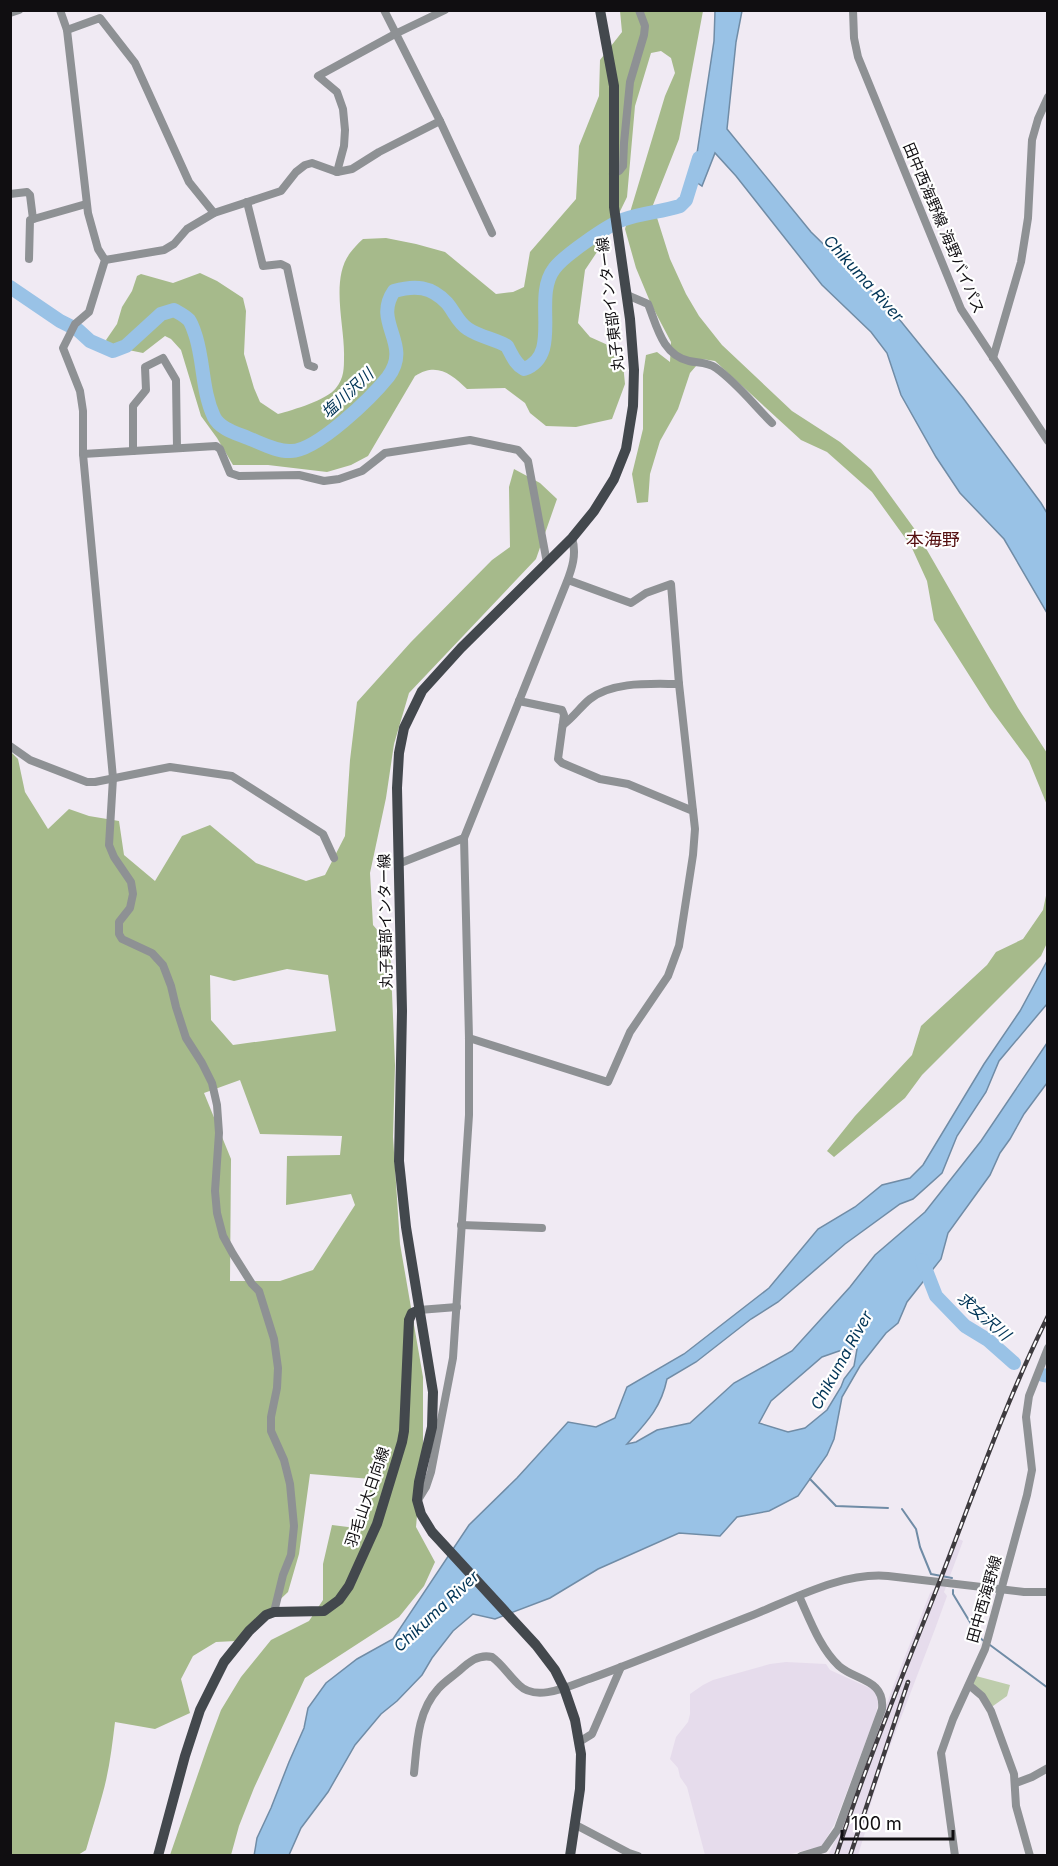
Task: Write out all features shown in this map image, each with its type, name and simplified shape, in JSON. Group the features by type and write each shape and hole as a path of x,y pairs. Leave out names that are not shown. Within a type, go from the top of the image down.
{"main road":[{"name":"丸子東部インター線","path":"417,1500 432,1426 433,1405 431,1376 403,1210 399,1161 402,1011 398,764 402,736 422,691 572,538 594,511 614,479 626,449 633,406 634,370 627,295 614,207 614,86 600,10"},
{"name":"羽毛山大日向線","path":"274,1612 324,1611 339,1600 349,1586 377,1524 402,1442 409,1320 412,1313 419,1310"},
{"path":"417,1500 424,1522 548,1660 564,1688 576,1720 579,1742 580,1781 570,1856"},
{"path":"158,1856 200,1710 224,1662 259,1621 274,1612"}],"street":[{"path":"10,13 19,10"},
{"path":"60,10 67,30 86,204 98,249 105,260 89,312 75,324 63,348 80,392 83,411 83,454 113,777 109,845 130,882 133,894 130,908 119,922 119,934 122,939 152,953 163,965 186,1038 212,1083 217,1105 219,1132 215,1191 216,1213 223,1236 252,1284 259,1291 274,1339 278,1368 271,1431 284,1460 290,1484 294,1526 291,1555 283,1575 274,1612"},
{"path":"384,10 440,121 492,233"},
{"path":"338,172 344,146 343,109 336,92 318,76 445,10"},
{"path":"613,174 623,166 630,82 644,35 645,26 639,10"},
{"name":"田中西海野線 海野バイパス","path":"853,10 854,38 858,57 958,301 968,321 1047,441"},
{"path":"67,30 100,18 135,63 189,182 214,213"},
{"path":"993,358 1022,262 1028,218 1032,140 1047,97"},
{"path":"105,260 164,250 174,244 186,229 214,213 281,191 296,172 312,163 338,172 352,169 379,152 440,121"},
{"path":"10,194 27,192 30,195 33,219"},
{"path":"247,202 263,266 281,264 287,267 308,365 314,367"},
{"path":"29,259 30,220 86,204"},
{"path":"627,295 648,304 667,349 676,357 712,365 735,383 772,423"},
{"path":"133,451 133,406 146,390 145,367 163,358 176,380 177,448"},
{"path":"83,454 216,446 220,449 230,473 239,476 299,475 324,481 347,477 371,465 385,453 470,440 518,450 528,461 547,563"},
{"path":"417,1500 426,1487 431,1472 453,1358 457,1307 469,1115 464,838 568,580 575,547 572,538"},
{"path":"469,1038 608,1082 630,1032 668,976 679,946 695,829 671,584 646,592 631,603 568,580"},
{"path":"563,725 575,716 588,700 604,692 637,685 679,684"},
{"path":"519,701 562,710 564,715 558,759 562,763 600,779 628,784 693,811"},
{"path":"10,746 30,760 79,779 95,782 170,767 232,776 323,834 334,858"},
{"path":"398,864 464,838"},
{"path":"461,1226 542,1228"},
{"path":"419,1310 457,1307"},
{"name":"田中西海野線","path":"955,1856 941,1753 953,1719 985,1648 1027,1495 1032,1470 1026,1417 1029,1396 1047,1348"},
{"path":"414,1773 420,1721 428,1704 437,1689 475,1658 492,1657 518,1685 530,1692 543,1692 564,1688 621,1667 799,1596 839,1582 874,1575 1024,1592 1047,1592"},
{"path":"799,1596 828,1654 841,1668 875,1687 881,1693 883,1702 838,1829 824,1849 801,1856"},
{"path":"579,1742 592,1734 621,1667"},
{"path":"969,1685 982,1696 991,1711 1014,1774 1016,1806 1030,1856"},
{"path":"1016,1783 1047,1768"},
{"path":"574,1824 638,1856"}],"shaded area":[{"path":"954,1536 963,1541 944,1592 947,1596 884,1762 867,1816 867,1826 858,1855 828,1856 840,1830 894,1684"},
{"path":"786,1662 826,1664 830,1670 874,1690 879,1701 835,1823 822,1846 787,1855 705,1855 687,1787 680,1777 678,1768 670,1759 676,1737 688,1722 690,1694 713,1680 770,1664"}],"green space":[{"path":"656,10 663,12 664,10 703,11 679,139 653,205 670,259 686,294 699,316 722,345 792,411 840,442 871,469 916,531 1018,708 1047,753 1047,805 1029,761 990,708 934,620 927,581 911,546 872,492 827,452 801,440 715,361 702,359 690,373 678,409 660,441 650,474 648,502 637,503 632,474 643,429 643,375 646,355 657,352 670,362 671,342 651,304 636,268 625,229 665,96 675,73 671,58 661,51 651,53 635,106 627,197 609,234 585,270 578,323 590,337 610,346 623,364 625,384 612,419 576,427 546,426 530,413 525,403 505,388 467,389 449,375 430,370 415,376 368,456 351,465 327,472 268,465 233,465 201,416 181,350 171,339 165,336 143,353 109,346 106,340 117,324 122,307 132,291 137,276 141,274 173,283 200,273 243,298 246,311 244,354 254,388 260,402 278,414 325,397 336,388 341,380 344,369 344,345 340,304 341,276 350,253 363,239 386,238 445,252 496,294 513,292 524,287 530,252 576,199 579,146 599,96 600,60 622,32 620,11"},
{"path":"514,469 540,483 557,499 536,559 409,693 394,744 386,798 370,873 373,925 390,945 395,1065 393,1137 400,1244 423,1377 423,1447 416,1527 435,1562 424,1586 399,1617 305,1678 254,1788 239,1826 231,1855 170,1855 221,1710 241,1677 271,1640 309,1621 323,1600 323,1564 332,1525 364,1529 371,1479 310,1474 299,1554 288,1592 236,1641 216,1642 193,1656 181,1679 190,1713 155,1729 115,1722 107,1778 86,1850 78,1855 11,1855 10,751 18,759 25,792 48,829 69,809 89,816 119,821 124,855 155,881 182,836 210,825 256,863 306,881 325,875 345,836 357,702 411,642 492,560 510,547 509,487","holes":["287,969 328,975 336,1031 233,1045 211,1020 210,975 234,981","240,1080 260,1134 342,1136 340,1155 287,1156 286,1205 351,1194 355,1205 313,1270 280,1281 230,1281 231,1159 204,1093"]},
{"path":"1047,891 1047,943 1041,956 922,1075 905,1098 834,1157 827,1151 855,1116 912,1055 921,1026 987,965 996,952 1023,939 1043,910"},
{"path":"976,1676 1010,1685 1007,1696 993,1706 988,1705 971,1685"}],"water":[{"path":"715,11 742,11 736,42 727,129 811,232 895,314 963,398 1047,513 1047,613 1004,539 960,493 936,457 901,395 887,353 871,332 822,285 736,176 715,153 702,186 693,180 714,41"},
{"name":"Chikuma River","path":"1047,961 1047,1004 999,1061 986,1092 957,1136 942,1173 913,1199 900,1204 845,1244 778,1302 751,1319 696,1362 667,1379 657,1407 627,1444 636,1442 657,1430 690,1423 734,1383 792,1351 850,1287 875,1255 925,1212 981,1141 1047,1043 1047,1083 1024,1114 1000,1153 990,1175 948,1233 941,1259 907,1302 898,1323 886,1333 860,1366 842,1397 834,1439 827,1455 798,1496 769,1511 737,1517 720,1536 679,1533 598,1569 550,1598 495,1619 473,1614 453,1631 422,1675 381,1714 355,1745 328,1792 301,1828 289,1855 254,1856 257,1838 304,1728 308,1708 326,1683 357,1659 393,1639 469,1525 517,1478 568,1422 596,1427 615,1418 627,1387 684,1354 769,1288 818,1229 855,1207 882,1185 910,1178 923,1165 984,1064 1020,1011","holes":["857,1349 854,1366 827,1410 805,1428 788,1432 759,1423 771,1401 822,1357 839,1351"]}],"waterway":[{"name":"塩川沢川","path":"10,287 60,321 78,330 90,341 113,351 126,346 161,314 174,310 182,314 192,326 199,347 207,397 214,417 220,425 280,450 302,449 343,422 370,397 388,377 395,365 395,344 387,313 388,303 394,291 422,288 435,293 447,303 465,326 477,334 507,346 514,359 524,369 536,362 542,352 545,339 548,281 554,269 576,249 615,223 680,206 686,200 699,158"},
{"name":"求女沢川","path":"922,1260 936,1296 965,1326 988,1340 1014,1363"},
{"name":"求女沢川","path":"1043,1375 1048,1376"},
{"path":"810,1479 836,1506 888,1508"},
{"path":"902,1509 916,1529 920,1547 931,1574 952,1578"},
{"path":"953,1590 953,1594 979,1637 985,1642"},
{"path":"990,1645 1048,1688"}],"railway":[{"path":"836,1856 873,1751 992,1446 1018,1380 1048,1316"},
{"path":"850,1856 908,1682"}],"district":[{"name":"本海野","path":"933,539"}]}
